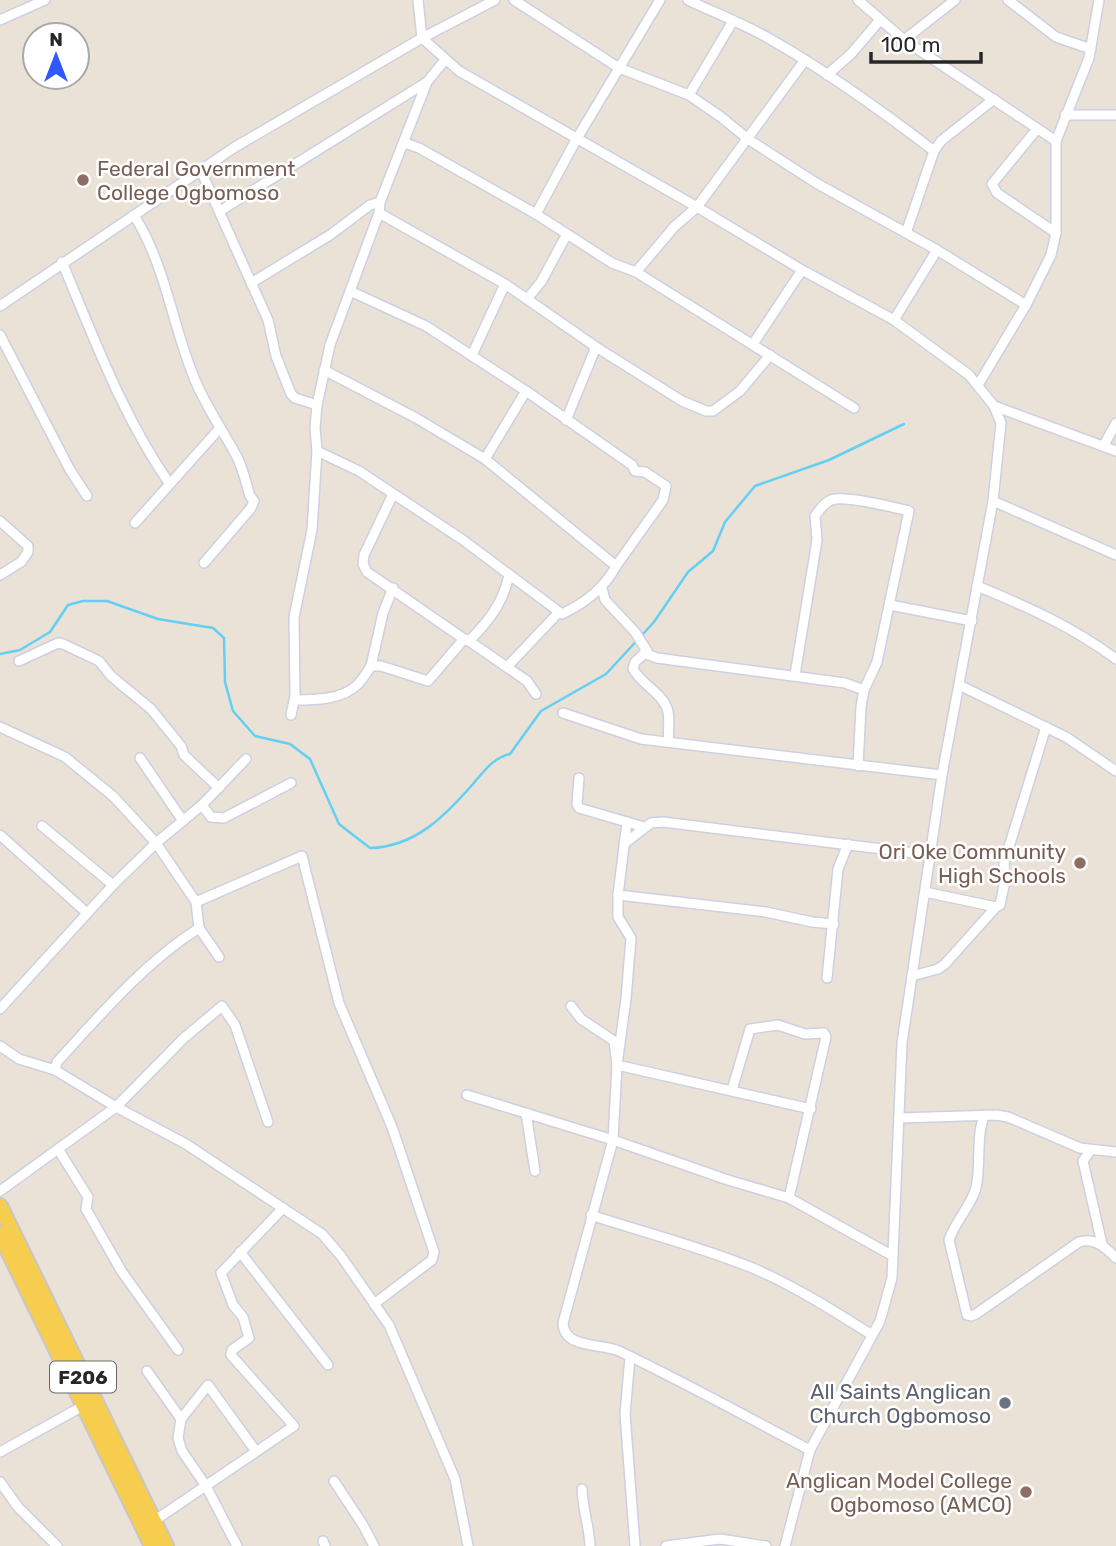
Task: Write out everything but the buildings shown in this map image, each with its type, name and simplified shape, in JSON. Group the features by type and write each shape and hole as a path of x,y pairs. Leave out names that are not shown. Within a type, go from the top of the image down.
{"main road":[{"name":"F206","path":"0,1206 166,1546"},
{"name":"F206","path":"0,1234 5,1255 152,1546"}],"street":[{"path":"0,20 45,0"},
{"path":"418,0 422,38 459,71 576,140 698,207 802,270 894,320 978,385 994,407 1001,423 993,501 942,775 902,1042 892,1278 880,1321 810,1450 785,1546"},
{"path":"0,306 235,148 422,38 495,0"},
{"path":"514,0 619,68 689,95 748,139 825,189 937,250 1026,305"},
{"path":"536,214 576,140 660,0"},
{"path":"688,0 768,37 890,117 934,151"},
{"path":"858,0 904,40 1056,141"},
{"path":"904,40 955,0"},
{"path":"1008,0 1056,37 1091,49"},
{"path":"978,385 1026,305 1051,255 1056,233 1056,141 1091,49 1099,0"},
{"path":"828,75 851,54 880,20"},
{"path":"689,95 733,21"},
{"path":"220,211 427,82 445,60"},
{"path":"636,272 674,227 698,207 805,60"},
{"path":"291,715 294,700 294,617 312,530 317,451 315,428 324,370 330,345 379,213 380,202 427,82"},
{"path":"906,233 934,151 941,141 994,99"},
{"path":"1065,115 1116,116"},
{"path":"1037,129 992,184 997,193 1056,233"},
{"path":"405,143 419,148 536,214 612,263 636,272 854,408"},
{"path":"201,170 268,320 276,356 291,394 295,398 317,405"},
{"path":"251,283 330,235 370,205 380,202"},
{"path":"379,213 505,284 596,347 682,401 706,411 713,411 740,391 771,355"},
{"path":"134,215 149,240 169,293 182,346 194,379 238,458 254,501 204,563"},
{"path":"527,299 541,282 567,234"},
{"path":"894,320 937,250"},
{"path":"62,262 113,385 149,454 169,483"},
{"path":"753,344 802,270"},
{"path":"472,355 505,284"},
{"path":"317,451 359,471 463,540 562,614 579,606 601,587 663,500 666,486 645,472 635,471 632,465 526,391 426,326 350,291"},
{"path":"0,335 70,470 87,496"},
{"path":"566,420 596,347"},
{"path":"324,370 416,418 485,459 616,566"},
{"path":"485,459 526,391"},
{"path":"994,407 1116,450"},
{"path":"1104,445 1116,423"},
{"path":"135,523 220,428"},
{"path":"393,494 364,555 363,564 367,572 527,681 536,694"},
{"path":"795,675 817,540 815,516 833,499 874,503 909,511 877,662 864,690 858,766"},
{"path":"993,501 1116,555"},
{"path":"0,521 28,546 28,552 21,562 0,575"},
{"path":"372,666 381,666 428,681 466,640 484,627 505,595 509,575"},
{"path":"976,586 1032,608 1116,659"},
{"path":"601,587 605,600 635,632 647,650 635,662 633,670 638,678 663,700 667,709 668,742"},
{"path":"294,700 315,700 342,694 358,685 372,666 375,644 393,588"},
{"path":"890,605 972,621"},
{"path":"507,667 559,612"},
{"path":"19,661 58,643 99,661 111,677 151,709 181,746 184,755 219,788"},
{"path":"644,653 657,658 845,683 864,690"},
{"path":"960,685 1066,737 1116,771"},
{"path":"563,713 641,739 942,775"},
{"path":"0,727 65,757 114,797 156,843 196,902 199,928 219,957"},
{"path":"912,976 945,964 1003,901 1004,863 1046,727"},
{"path":"140,758 183,821"},
{"path":"0,1009 113,885 156,843 202,805 246,759"},
{"path":"579,778 579,808 644,827"},
{"path":"202,805 211,817 224,818 291,783"},
{"path":"627,822 618,917 631,938 612,1140 563,1323 563,1332 569,1338 616,1350 810,1450"},
{"path":"625,843 651,823 663,822 931,855"},
{"path":"42,826 113,885"},
{"path":"0,835 87,913"},
{"path":"827,978 838,869 848,844"},
{"path":"196,902 302,856 339,1003 392,1127 434,1252 432,1261 374,1304"},
{"path":"925,892 996,907"},
{"path":"618,895 766,912 834,924"},
{"path":"55,1070 57,1062 123,990 177,942 199,928"},
{"path":"0,1191 116,1107 159,1061 222,1006 235,1026 268,1122"},
{"path":"571,1006 581,1020 614,1041 617,1065"},
{"path":"732,1090 750,1029 778,1025 805,1034 824,1033 826,1037 811,1109 789,1198"},
{"path":"0,1046 19,1059 55,1070 116,1107 186,1144 321,1234 341,1256 389,1325 455,1479 468,1546"},
{"path":"617,1065 811,1109"},
{"path":"467,1095 789,1198 893,1256"},
{"path":"526,1113 535,1171"},
{"path":"899,1118 1007,1117 1090,1151 1116,1152"},
{"path":"979,1118 982,1134 975,1190 949,1240 967,1315 971,1317 976,1314 1079,1242 1085,1240 1102,1244 1116,1258"},
{"path":"58,1149 88,1197 86,1209 122,1272 178,1350"},
{"path":"1090,1151 1083,1161 1102,1244"},
{"path":"154,1521 294,1426 231,1355 232,1350 249,1338 243,1317 233,1305 221,1273 283,1208"},
{"path":"591,1215 754,1269 796,1288 872,1335"},
{"path":"240,1252 328,1365"},
{"path":"630,1357 625,1414 635,1546"},
{"path":"148,1371 181,1419"},
{"path":"237,1546 206,1486 183,1451 178,1438 181,1419 208,1385 255,1450"},
{"path":"0,1452 83,1406"},
{"path":"334,1481 374,1546"},
{"path":"0,1482 18,1507 57,1546"},
{"path":"582,1489 583,1515 590,1546"},
{"path":"666,1546 720,1539 766,1546"}],"waterway":[{"path":"0,654 20,650 50,632 68,605 83,601 107,601 158,619 213,628 224,638 225,682 233,711 255,736 290,744 310,759 339,824 370,848 386,846 401,842 428,828 489,766 510,754 541,711 606,674 654,622 688,572 713,551 725,522 755,486 829,460 904,424"}],"place":[{"name":"Federal Government College Ogbomoso","path":"83,180"},
{"name":"Ori Oke Community High Schools","path":"1080,863"},
{"name":"All Saints Anglican Church Ogbomoso","path":"1005,1403"},
{"name":"Anglican Model College Ogbomoso (AMCO)","path":"1026,1492"}]}
